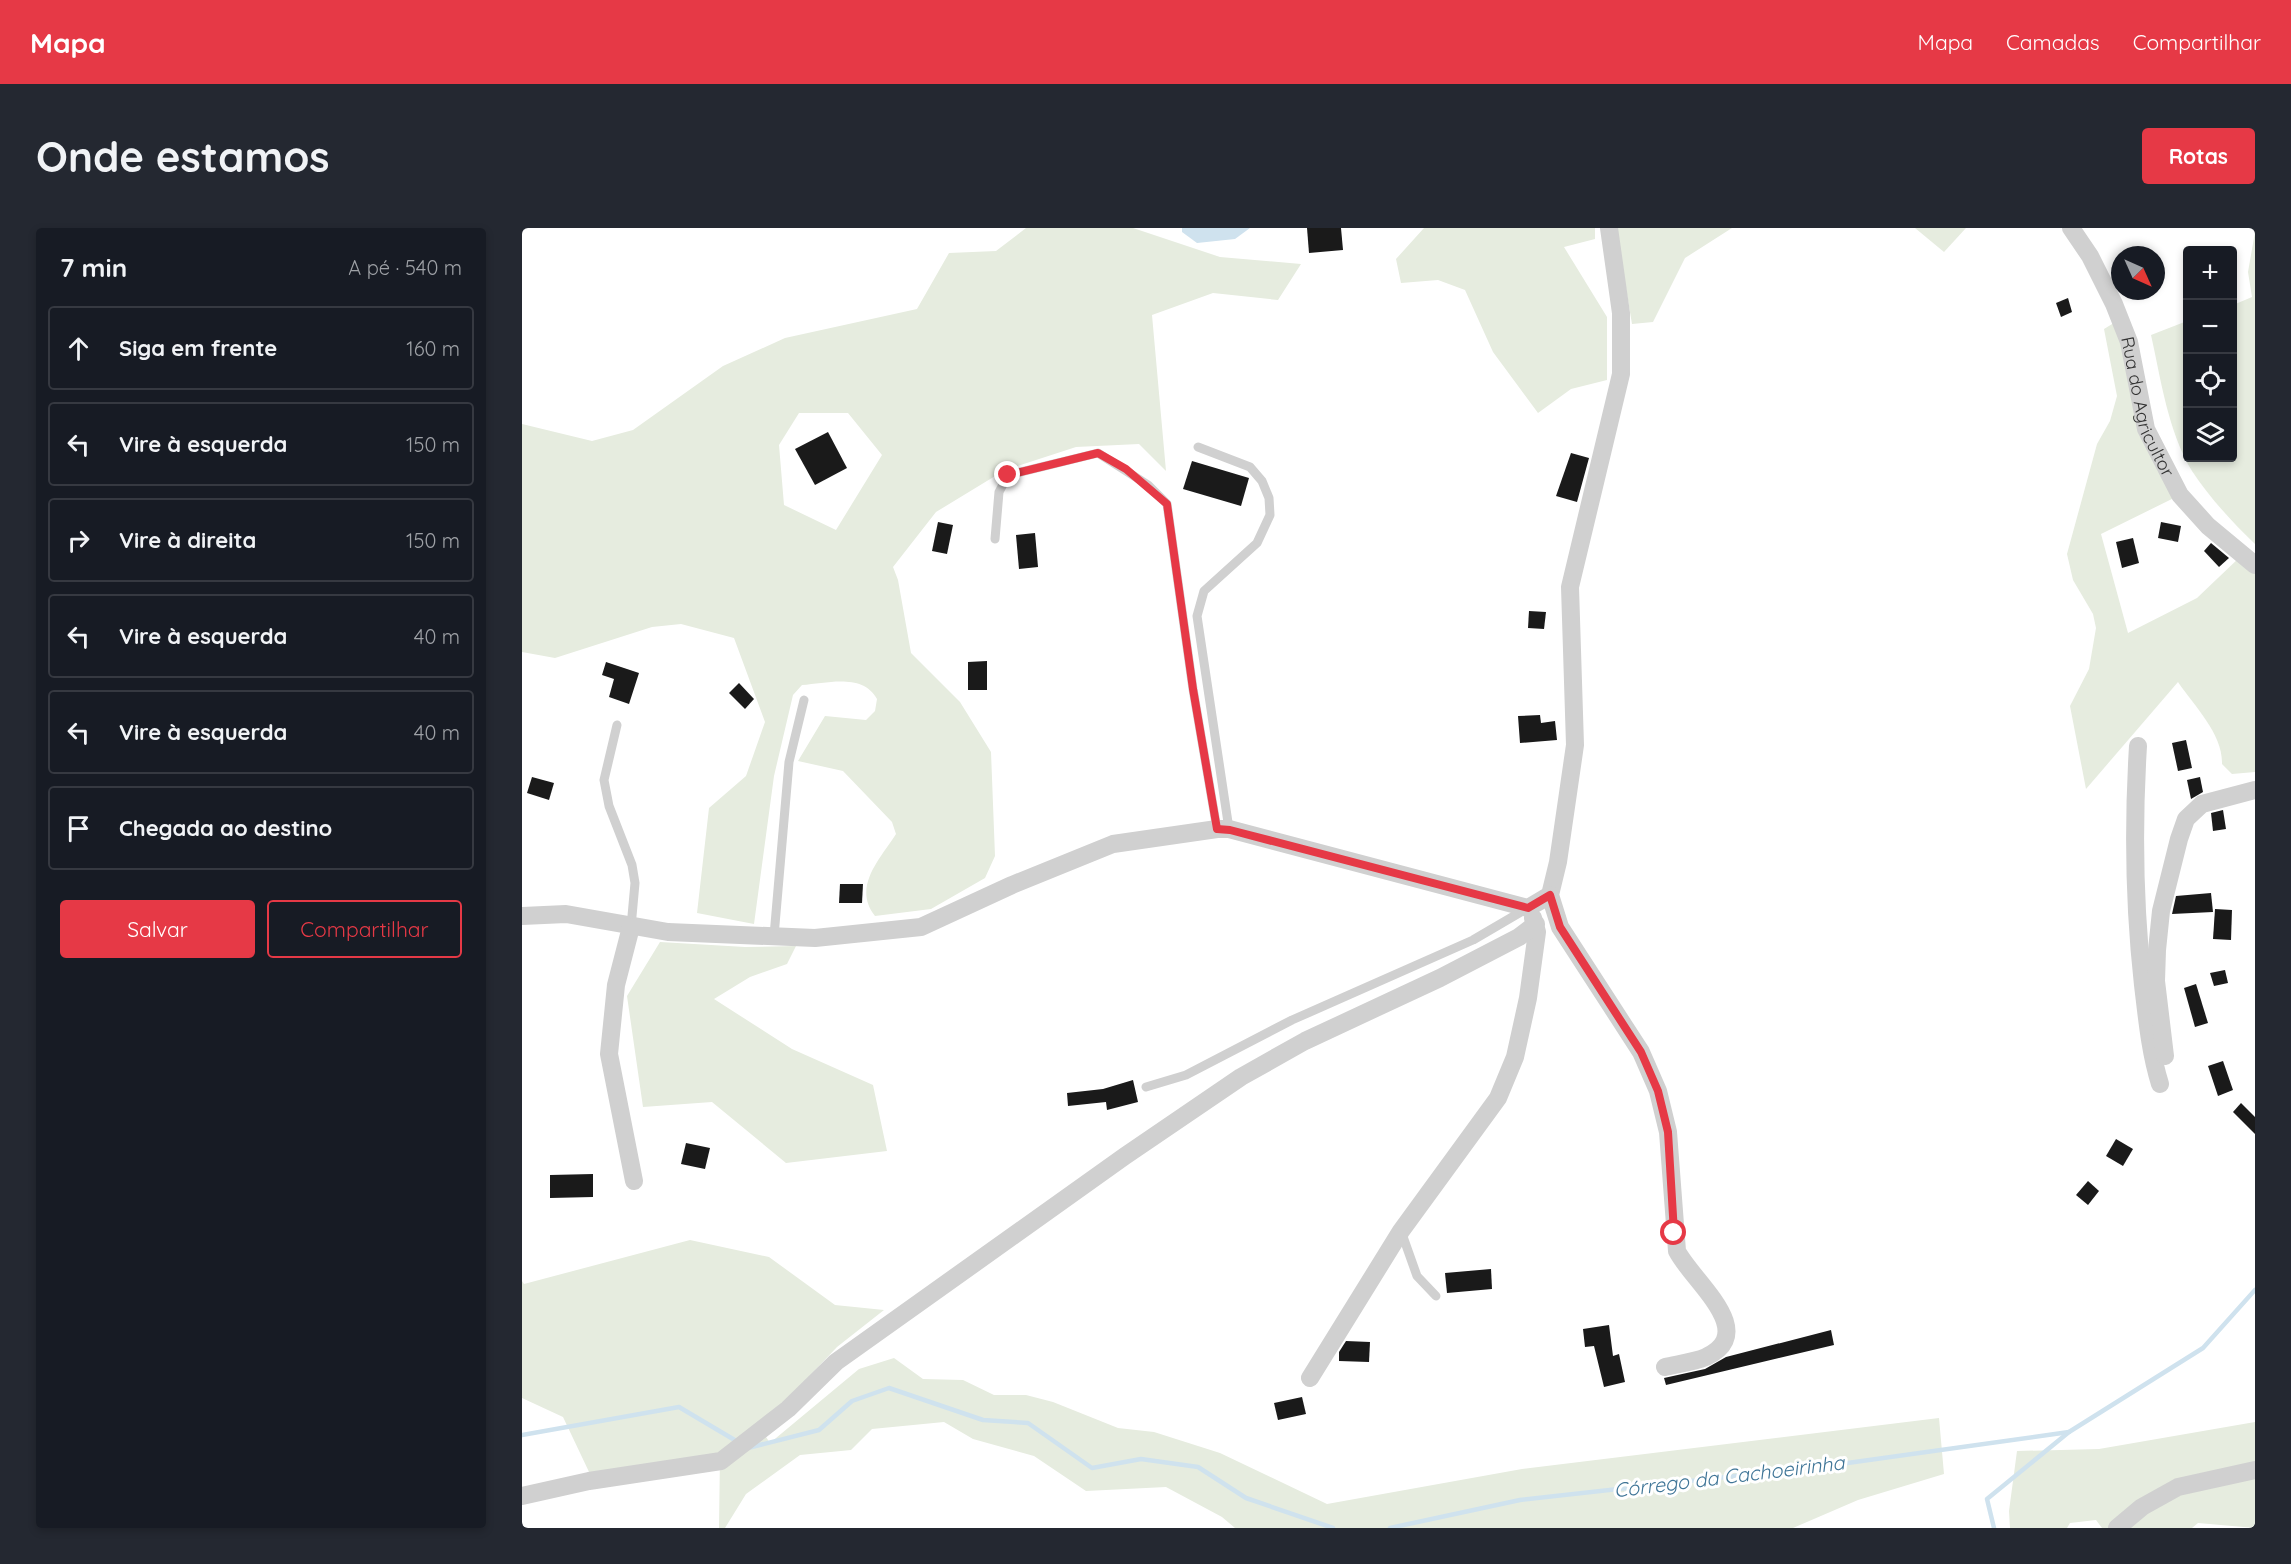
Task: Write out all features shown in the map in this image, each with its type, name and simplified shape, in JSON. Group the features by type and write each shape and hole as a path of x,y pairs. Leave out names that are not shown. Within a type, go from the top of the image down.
{"street":[{"path":"522,1497 589,1481 721,1461 788,1409 836,1362 1125,1156 1241,1077 1305,1041 1440,978 1509,942 1550,895 1558,862 1575,745 1570,587 1620,374 1621,313 1609,228"},
{"name":"Rua do Agricultor","path":"2071,228 2090,256 2114,304 2129,342 2146,429 2180,495 2208,526 2255,565"},
{"path":"2138,746 2133,824 2136,926 2150,1041 2160,1084"},
{"path":"2165,1056 2156,981 2157,950 2161,910 2179,839 2186,819 2202,804 2255,790"},
{"path":"522,916 566,914 668,932 814,938 921,927 1113,844 1223,829 1532,916"},
{"path":"1550,895 1560,927 1641,1052 1658,1091 1668,1132 1677,1251 1684,1264 1723,1313 1727,1326 1724,1344 1717,1351 1704,1358 1665,1367"},
{"path":"1310,1378 1401,1231 1498,1098 1515,1057 1528,998 1537,932 1532,916"},
{"path":"631,927 616,985 609,1054 634,1181"},
{"path":"2117,1528 2142,1507 2178,1487 2255,1470"}],"lane":[{"path":"1197,447 1250,467 1262,481 1269,498 1270,515 1260,537 1204,591 1197,616 1223,829"},
{"path":"995,539 999,492 1008,475 1098,453 1133,474 1167,504 1195,701 1223,829"},
{"path":"774,936 789,762 804,700"},
{"path":"617,725 604,780 609,807 632,865 635,883 631,927"},
{"path":"1146,1087 1186,1075 1292,1020 1532,916"},
{"path":"1401,1231 1417,1276 1436,1296"}],"shaded area":[{"path":"1026,228 1133,228 1220,257 1301,264 1278,300 1213,293 1152,315 1166,471 1139,444 1076,447 1005,470 936,512 893,567 898,580 911,653 960,702 991,752 995,856 985,878 931,909 875,916 866,894 867,884 876,863 896,834 892,822 843,771 798,761 825,716 866,720 875,711 877,699 871,691 854,683 833,682 802,685 793,695 774,776 754,924 697,913 709,808 746,776 765,722 734,638 681,624 652,627 555,658 522,652 522,424 592,441 633,430 723,366 785,338 917,309 949,253 996,251","holes":["799,413 848,413 882,455 836,530 784,505 779,445"]},
{"path":"1424,228 1595,228 1595,239 1564,247 1607,317 1607,380 1571,389 1538,413 1493,352 1465,290 1438,280 1401,283 1396,259"},
{"path":"1616,228 1732,228 1685,258 1653,322 1632,324"},
{"path":"1915,228 1966,228 1944,252"},
{"path":"2255,232 2255,544 2214,500 2187,462 2237,462 2237,303 2252,297 2248,272"},
{"path":"2122,318 2147,414 2180,495 2101,534 2128,633 2197,598 2240,557 2255,570 2255,772 2232,774 2222,764 2218,742 2213,731 2178,682 2086,789 2070,706 2089,669 2096,628 2093,614 2073,580 2067,554 2097,444 2110,421 2117,396 2104,329"},
{"path":"2183,323 2183,454 2166,405 2151,335"},
{"path":"660,942 745,947 796,946 787,964 750,977 714,999 792,1049 873,1085 887,1151 786,1163 712,1102 643,1107 627,996"},
{"path":"690,1240 769,1257 835,1305 884,1310 837,1347 760,1428 770,1443 859,1369 894,1358 923,1379 963,1380 994,1395 1026,1395 1053,1402 1118,1428 1154,1432 1220,1453 1327,1504 1522,1469 1939,1418 1944,1474 1858,1500 1793,1528 1235,1528 1222,1517 1166,1487 1086,1491 1034,1456 973,1439 944,1422 872,1429 851,1450 800,1455 746,1494 725,1528 719,1528 720,1456 590,1474 563,1417 522,1398 522,1281 524,1284"},
{"path":"2255,1422 2255,1528 2198,1523 2192,1528 2102,1528 2096,1520 2070,1523 2067,1528 2010,1528 2009,1511 2017,1451 2099,1449"}],"water":[{"path":"1182,228 1250,228 1235,239 1197,243 1182,232"}],"building":[{"path":"1307,228 1341,228 1343,250 1309,253"},
{"path":"2068,298 2072,312 2061,317 2056,303"},
{"path":"828,432 847,468 815,485 795,449"},
{"path":"1571,453 1589,458 1577,502 1556,496"},
{"path":"1192,461 1249,478 1241,506 1183,489"},
{"path":"938,522 953,525 947,554 932,551"},
{"path":"2161,522 2181,526 2178,542 2158,538"},
{"path":"1035,533 1038,567 1019,569 1016,535"},
{"path":"2133,538 2139,563 2122,568 2116,542"},
{"path":"2211,543 2229,558 2219,567 2204,551"},
{"path":"1529,611 1546,612 1544,629 1528,628"},
{"path":"987,661 987,690 968,690 968,662"},
{"path":"606,662 639,673 629,704 609,697 614,679 602,675"},
{"path":"739,683 754,699 745,709 729,693"},
{"path":"1540,715 1541,723 1555,721 1557,740 1520,743 1518,716"},
{"path":"2186,740 2192,768 2178,771 2172,743"},
{"path":"532,777 554,783 549,800 527,793"},
{"path":"2200,777 2203,792 2191,799 2187,780"},
{"path":"2223,810 2226,829 2213,831 2211,813"},
{"path":"840,884 863,884 862,903 839,903"},
{"path":"2211,893 2213,912 2172,914 2176,896"},
{"path":"2215,909 2232,910 2231,940 2213,939"},
{"path":"2225,970 2228,983 2214,986 2210,973"},
{"path":"2196,984 2208,1023 2195,1027 2184,988"},
{"path":"2223,1061 2233,1090 2218,1096 2208,1066"},
{"path":"1133,1080 1138,1102 1107,1110 1106,1102 1068,1106 1067,1093 1103,1089"},
{"path":"2241,1103 2255,1117 2255,1134 2233,1112"},
{"path":"2116,1139 2133,1149 2123,1166 2106,1156"},
{"path":"686,1143 710,1148 705,1169 681,1164"},
{"path":"593,1174 593,1197 550,1198 550,1175"},
{"path":"2088,1181 2099,1191 2088,1205 2076,1195"},
{"path":"1491,1269 1492,1289 1447,1293 1445,1273"},
{"path":"1609,1325 1613,1356 1619,1354 1625,1382 1604,1387 1594,1346 1585,1347 1583,1329"},
{"path":"1831,1330 1834,1345 1666,1385 1664,1378 1705,1369 1726,1357"},
{"path":"1346,1341 1370,1342 1369,1362 1339,1361 1339,1352"},
{"path":"1302,1397 1306,1414 1278,1420 1274,1403"}],"waterway":[{"name":"Córrego da Cachoeirinha","path":"1994,1528 1987,1499 2069,1432 2203,1348 2255,1290"},
{"name":"Córrego da Cachoeirinha","path":"748,1448 819,1430 852,1401 889,1388 983,1420 1028,1423 1092,1468 1141,1459 1198,1467 1246,1498 1333,1528"},
{"name":"Córrego da Cachoeirinha","path":"522,1435 679,1407 738,1442"},
{"name":"Córrego da Cachoeirinha","path":"1390,1528 1520,1500 1826,1466 2069,1432"}],"route":[{"path":"1008,475 1098,453 1148,485 1167,504 1193,689 1217,829 1230,830 1528,908 1550,895 1560,927 1641,1052 1658,1091 1668,1132 1674,1233"}]}
